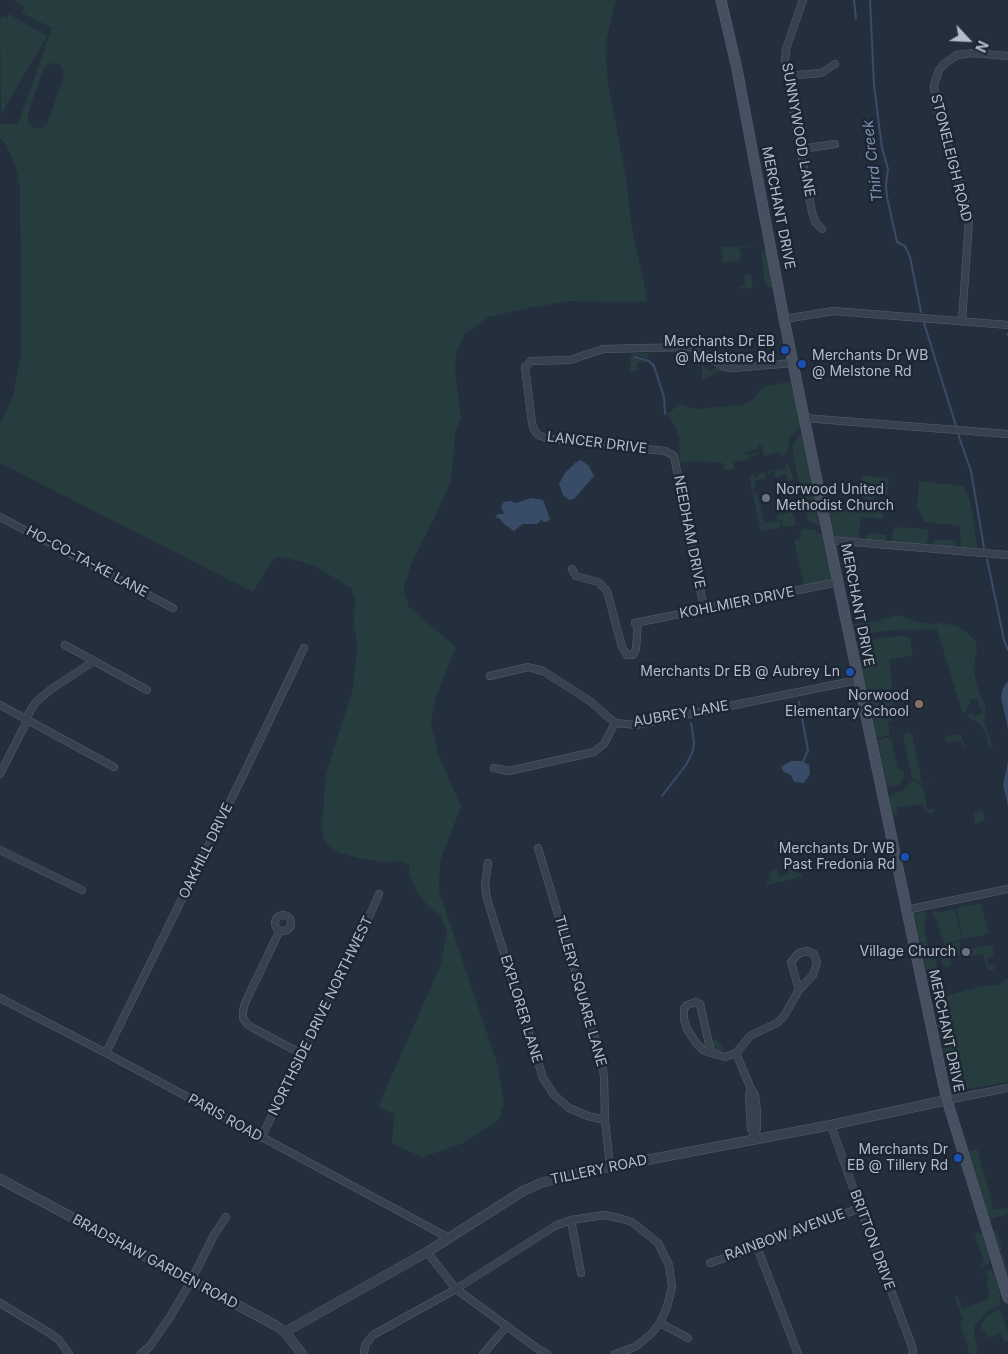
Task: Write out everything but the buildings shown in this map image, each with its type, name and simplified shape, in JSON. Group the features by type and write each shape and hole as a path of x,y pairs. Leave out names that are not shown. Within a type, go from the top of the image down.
{"main road":[{"name":"MERCHANT DRIVE","path":"721,0 737,69 784,319 829,540 947,1100 1008,1298"}],"street":[{"name":"SUNNYWOOD LANE","path":"803,0 786,49 786,76 812,212 816,223 822,229"},
{"name":"STONELEIGH ROAD","path":"962,321 969,219 936,106 934,85 939,70 957,55 973,53 1008,56"},
{"path":"786,76 821,73 835,64"},
{"path":"800,149 835,144"},
{"path":"784,319 831,311 1008,326"},
{"name":"LANCER DRIVE","path":"674,456 666,452 548,439 538,435 532,423 524,367 531,361 570,360 603,349 689,347 696,348 724,368 793,363"},
{"path":"804,418 1008,434"},
{"name":"NEEDHAM DRIVE","path":"674,456 704,609"},
{"name":"HO-CO-TA-KE LANE","path":"0,517 173,608"},
{"path":"829,540 1008,555"},
{"name":"KOHLMIER DRIVE","path":"572,569 576,576 598,582 607,591 622,647 627,655 633,655 636,649 637,622 838,582"},
{"path":"65,646 147,690"},
{"name":"OAKHILL DRIVE","path":"106,1053 304,648"},
{"path":"0,774 25,725 26,718 36,702 50,690 94,661"},
{"name":"AUBREY LANE","path":"490,676 528,667 543,671 592,702 615,723 636,725 858,680"},
{"path":"0,705 114,767"},
{"path":"494,768 509,771 594,752 604,744 615,723"},
{"name":"TILLERY SQUARE LANE","path":"538,848 597,1044 604,1076 605,1120 610,1166"},
{"path":"0,850 82,890"},
{"name":"EXPLORER LANE","path":"488,863 485,885 487,899 542,1078 554,1095 569,1108 605,1120"},
{"path":"906,910 1008,889"},
{"name":"NORTHSIDE DRIVE NORTHWEST","path":"261,1138 379,894"},
{"path":"280,930 245,1004 243,1018 253,1028 302,1054"},
{"path":"711,1053 700,1004 696,1002 687,1005 684,1012 687,1029 697,1044 703,1050 711,1053 725,1057 736,1053 750,1036 777,1023 784,1016 799,990 813,975 817,963 814,954 807,951 799,952 791,962 799,990"},
{"name":"PARIS ROAD","path":"0,998 449,1238"},
{"path":"736,1053 751,1089 749,1095 751,1129 754,1136"},
{"path":"947,1100 1008,1088"},
{"name":"TILLERY ROAD","path":"285,1332 427,1252 523,1191 541,1183 564,1176 754,1136 831,1125 947,1100"},
{"name":"BRITTON DRIVE","path":"831,1125 913,1349 912,1354"},
{"name":"BRADSHAW GARDEN ROAD","path":"0,1179 285,1332 302,1354"},
{"name":"RAINBOW AVENUE","path":"710,1263 860,1208"},
{"path":"364,1354 365,1345 373,1335 456,1289 555,1226 587,1216 604,1215 632,1222 658,1243 669,1265 672,1287 667,1307 660,1323 651,1334 634,1347 615,1354"},
{"path":"141,1354 150,1346 170,1317 192,1281 214,1235 226,1217"},
{"path":"570,1220 581,1273"},
{"path":"757,1247 798,1354"},
{"path":"427,1252 456,1289 538,1350 547,1354"},
{"path":"0,1303 59,1340 69,1354"},
{"path":"660,1323 688,1338"},
{"path":"483,1354 506,1326"}],"green space":[{"path":"14,0 616,0 605,46 608,83 625,172 633,234 648,302 569,301 489,317 464,334 456,354 455,370 461,417 455,435 451,481 412,562 403,589 409,607 456,647 436,697 431,723 438,753 461,807 440,861 439,891 497,1063 504,1103 498,1121 461,1144 423,1157 392,1144 394,1114 378,1107 441,964 447,933 441,916 429,907 417,893 410,875 409,865 398,861 383,862 361,859 334,851 324,841 322,825 326,773 353,689 357,647 354,624 355,598 351,588 313,565 283,557 274,558 253,592 0,463 0,423 13,396 21,354 21,304 20,190 17,171 6,144 0,138 0,122 3,124 18,124 52,28 22,13 25,7","holes":["52,63 58,64 64,71 63,79 47,124 42,128 35,128 28,123 28,113 43,70 47,65"]},
{"path":"9,14 47,36 1,115 0,19 3,16 7,18"},
{"path":"766,245 739,248 740,253 745,254 740,255 740,260 723,263 722,247"},
{"path":"766,251 772,287 768,287 765,282 761,255"},
{"path":"751,274 753,288 740,289 738,286 745,285 744,276"},
{"path":"648,353 648,359 639,355 634,357 647,362 637,362 637,371 630,371 631,354"},
{"path":"702,365 712,372 715,367 721,370 702,380"},
{"path":"792,381 801,424 791,436 786,454 783,457 779,452 764,456 762,445 758,446 758,449 745,452 746,455 760,454 749,456 750,459 734,462 734,468 728,470 724,470 723,463 680,462 679,438 675,426 667,415 679,404 696,409 741,405 754,399 763,387"},
{"path":"800,434 803,434 822,524 819,526 808,520 793,455 793,445"},
{"path":"785,462 789,465 793,480 788,481 786,474 775,477 774,472 768,474 768,472 786,468"},
{"path":"765,473 766,478 755,481 756,487 752,489 749,476 755,475 756,478 759,477 759,474"},
{"path":"861,475 889,478 887,495 875,494 873,511 884,511 883,519 860,517 859,538 837,537 834,533 828,503 866,505"},
{"path":"919,481 963,486 970,500 978,550 961,548 960,526 924,522 920,511 917,509"},
{"path":"754,489 755,494 758,495 764,523 759,524 752,490"},
{"path":"793,511 796,525 783,527 781,519 778,520 777,515"},
{"path":"780,521 781,528 761,531 759,525"},
{"path":"895,527 926,529 929,533 926,545 893,542 891,539"},
{"path":"803,528 814,530 824,536 832,572 832,576 827,581 804,586 794,540 800,539 799,533"},
{"path":"872,533 886,535 886,540 865,540 866,536"},
{"path":"933,539 955,541 955,545 953,547 934,546"},
{"path":"898,615 917,622 943,623 958,627 976,641 977,650 973,669 979,693 986,708 984,722 993,748 989,748 985,731 981,725 966,715 972,713 973,717 983,713 982,709 980,710 978,698 969,700 970,704 966,706 967,712 962,712 937,629 869,633 865,628 863,630 866,634 855,636 853,624 874,622"},
{"path":"899,636 910,639 913,655 889,660 892,682 891,690 896,710 884,707 870,708 856,641"},
{"path":"883,712 889,714 893,721 888,721 890,735 876,738 872,716"},
{"path":"908,732 912,734 922,783 930,782 922,784 912,778 903,735"},
{"path":"961,734 965,749 963,749 961,740 947,743 945,737"},
{"path":"891,737 898,769 903,771 904,778 898,785 887,787 877,740"},
{"path":"913,780 923,786 927,810 934,810 935,812 925,812 923,804 897,807 898,814 893,815 889,797 903,790"},
{"path":"982,811 985,819 975,824 973,813"},
{"path":"789,839 790,849 782,849 779,843 775,844 774,841"},
{"path":"791,862 794,862 797,874 802,873 803,876 767,885 766,881 771,880 769,871 777,869 778,876 788,874 788,866"},
{"path":"981,903 989,934 963,939 957,908"},
{"path":"955,909 962,939 944,945 937,920 933,917 933,911 938,913"},
{"path":"924,911 927,915 924,925 929,951 935,956 937,969 935,978 929,981 914,914"},
{"path":"962,941 959,943 960,950 964,950 965,955 952,957 950,944"},
{"path":"992,945 994,957 987,959 988,965 996,964 993,970 988,970 983,954 969,957 968,949"},
{"path":"948,946 951,963 950,966 943,967 940,952 944,947"},
{"path":"1008,978 1008,1082 954,1091 950,1083 934,1009 946,1005 943,997 982,986 999,985"},
{"path":"716,1039 724,1048 721,1052 711,1048 713,1041"},
{"path":"977,1149 994,1210 1008,1208 1008,1212 1005,1215 993,1218 990,1221 969,1151"},
{"path":"993,1231 997,1232 998,1235 1002,1250 1000,1251 1003,1254 1008,1270 1008,1281"},
{"path":"971,1234 982,1234 990,1260 988,1264 981,1266 980,1264 984,1263 975,1235"},
{"path":"991,1270 1000,1293 1000,1305 987,1311 975,1325 974,1334 978,1349 976,1351 977,1354 970,1354 960,1324 963,1320 955,1297 958,1296 962,1309 989,1299 988,1294 990,1293 986,1282 989,1281 987,1273 983,1273"},
{"path":"1000,1310 1002,1313 1008,1341 1004,1342 1001,1333 988,1338 986,1332 980,1330 985,1318"}],"water":[{"path":"581,460 589,466 594,476 574,499 569,500 563,495 559,484 565,473"},
{"path":"531,498 543,500 550,519 548,521 541,520 537,524 523,524 514,531 495,517 498,514 504,514 501,506 504,502 516,503"},
{"path":"1008,681 1008,729 1001,697 1003,688"},
{"path":"791,761 802,761 809,765 810,774 804,783 794,782 791,775 784,772 781,767"},
{"path":"1008,761 1008,806 1003,785"}],"waterway":[{"path":"854,0 856,19"},
{"name":"Third Creek","path":"870,0 874,85 882,148 888,169 887,197 897,242 905,246 910,257 921,312"},
{"name":"Third Creek","path":"924,323 956,426"},
{"path":"635,357 649,361 654,366 664,397 665,414"},
{"name":"Third Creek","path":"958,434 971,471 984,548"},
{"name":"Third Creek","path":"987,559 1004,640 1008,650"},
{"path":"799,702 808,750 803,762"},
{"path":"662,796 686,765 693,751 694,742 691,723"}],"place":[{"name":"Merchants Dr EB @ Melstone Rd","path":"785,350"},
{"name":"Merchants Dr WB @ Melstone Rd","path":"802,364"},
{"name":"Norwood United Methodist Church","path":"766,498"},
{"name":"Merchants Dr EB @ Aubrey Ln","path":"850,672"},
{"name":"Norwood Elementary School","path":"919,704"},
{"name":"Merchants Dr WB Past Fredonia Rd","path":"905,857"},
{"name":"Village Church","path":"966,952"},
{"name":"Merchants Dr EB @ Tillery Rd","path":"958,1158"}]}
